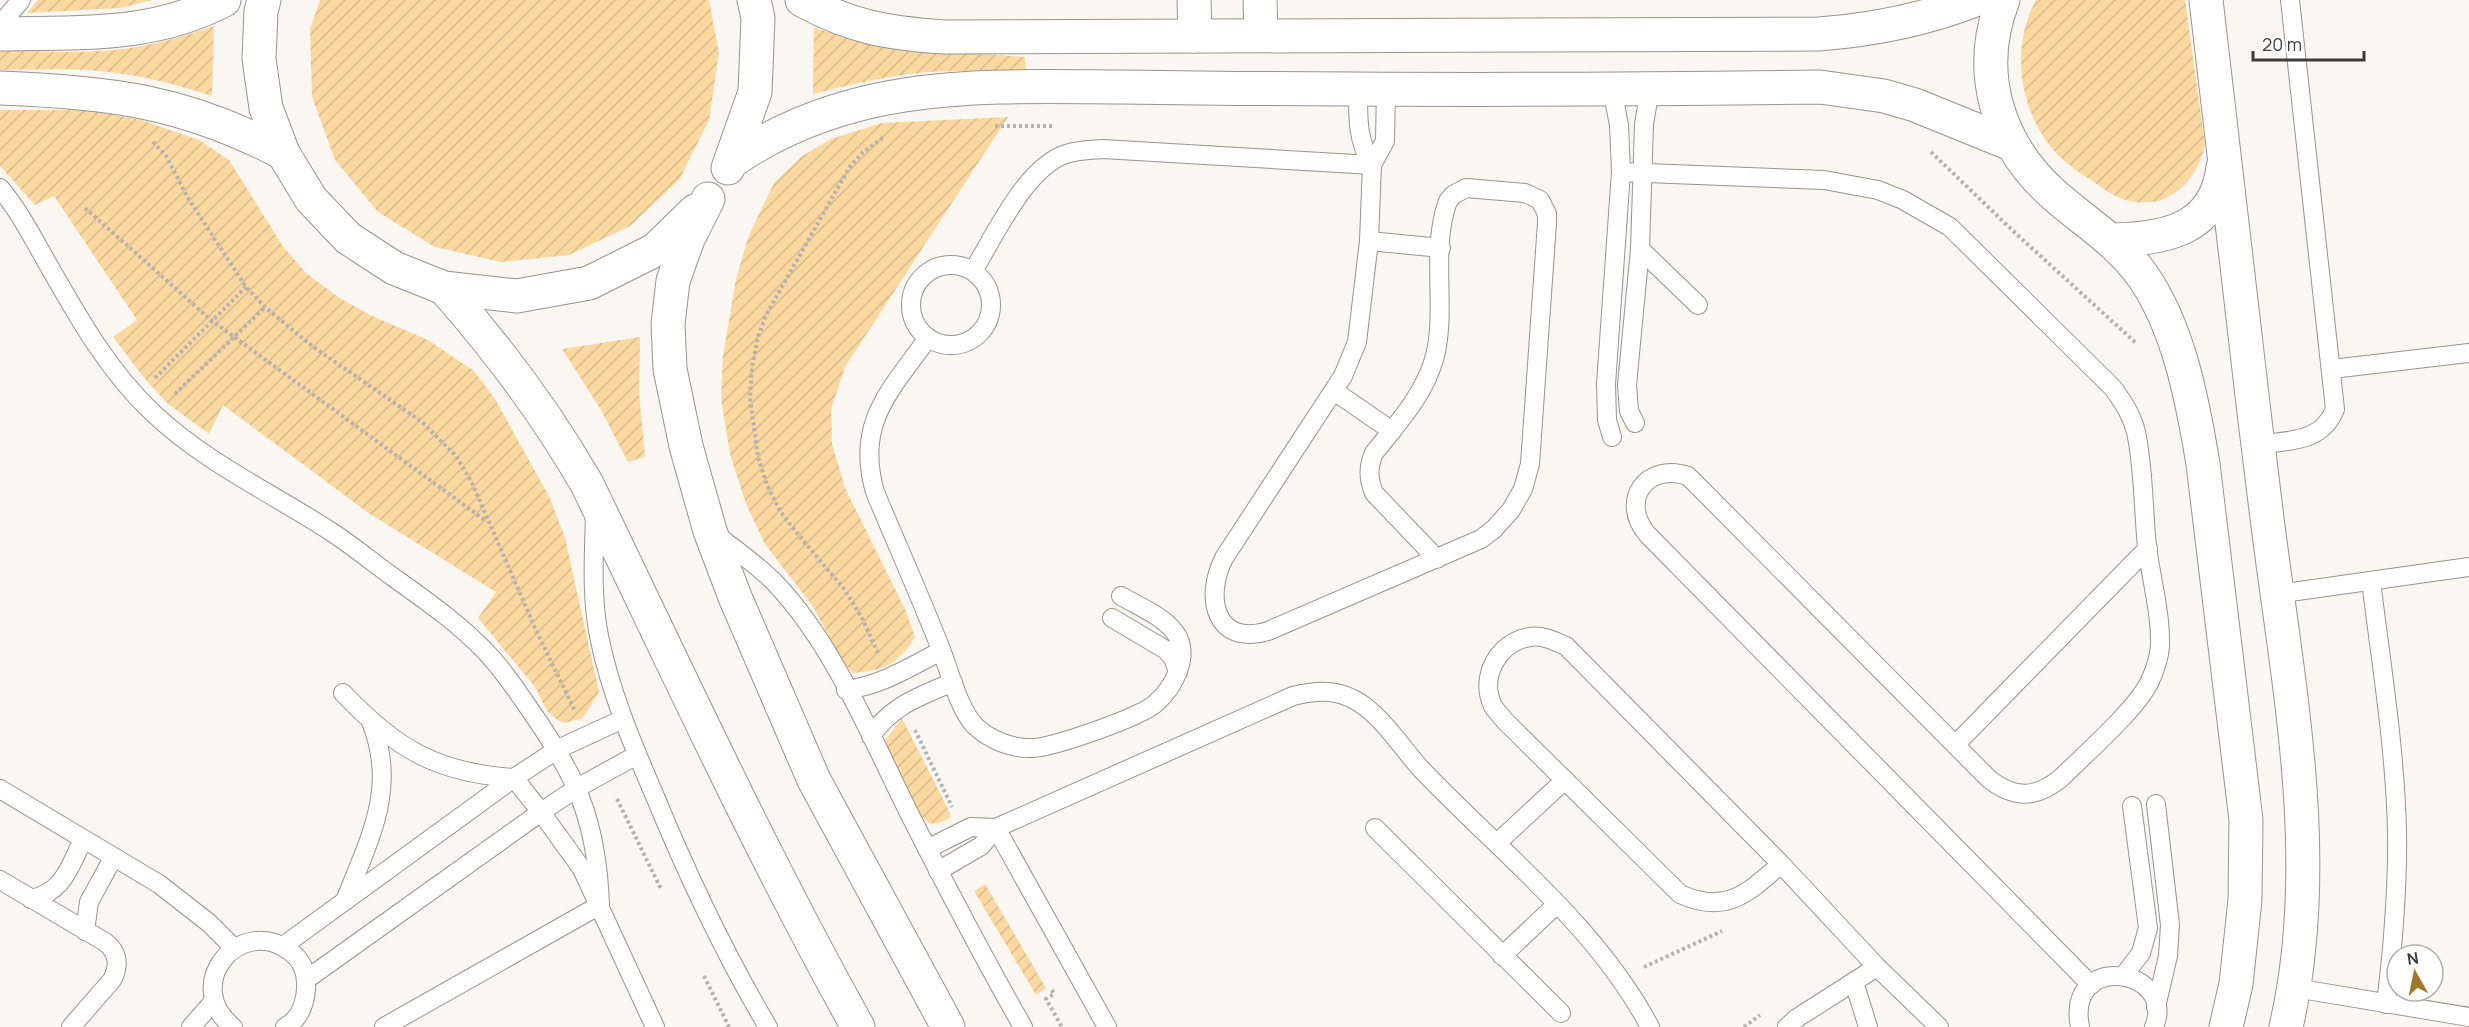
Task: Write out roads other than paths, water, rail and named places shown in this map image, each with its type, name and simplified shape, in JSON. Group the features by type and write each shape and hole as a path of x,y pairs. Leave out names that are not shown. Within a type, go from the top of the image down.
{"street":[{"path":"0,34 142,29 174,22 224,0"},
{"path":"264,0 261,11 259,59 266,108 283,153 311,199 348,238 394,268 444,288 518,296 589,283 655,250 708,199"},
{"path":"753,0 758,18 755,92 731,162 708,199 688,239 673,281 668,324 673,380 686,446 710,531 735,597 814,780 948,1027"},
{"path":"802,0 829,15 866,28 943,37 1819,34 1899,25 1975,0"},
{"path":"1194,0 1195,36"},
{"path":"1260,0 1262,35"},
{"path":"2002,0 1991,46 1991,80 1998,113 2011,144 2029,171 2052,194 2112,240 2143,275 2159,306 2180,357 2194,410 2203,464 2246,820 2245,900 2236,984 2226,1027"},
{"path":"2206,0 2303,829 2304,905 2295,988 2286,1027"},
{"path":"731,162 760,142 792,126 860,102 895,96 1031,87 1372,89 1820,87 1852,91 1915,105 2011,144"},
{"path":"0,88 82,92 160,104 243,132 283,153"},
{"path":"2112,240 2147,239 2174,233 2199,218 2213,199 2221,179 2224,156"},
{"path":"444,288 485,334 522,382 557,433 596,502 742,808 858,1027"}],"lane":[{"path":"0,25 21,0"},
{"path":"2258,445 2310,436 2322,431 2330,421 2335,409 2290,0"},
{"path":"1372,89 1358,127 1363,147 1372,165"},
{"path":"1372,89 1385,141 1372,165 1369,241 1357,342 1334,391 1224,558 1214,586 1218,615 1232,629 1240,633 1255,635 1437,559 1480,539 1494,529 1511,510 1523,489 1530,464 1547,213 1540,200 1533,195 1466,188 1453,195 1448,201 1441,248 1435,355 1422,388 1370,463 1370,483 1380,501 1437,559"},
{"path":"1612,89 1619,125 1621,172 1606,384 1607,420 1612,437"},
{"path":"1635,423 1629,411 1627,385 1640,249 1644,124 1650,89"},
{"path":"973,271 1029,182 1049,162 1066,154 1103,149 1372,165"},
{"path":"1621,172 1824,180 1851,183 1903,200 1928,212 1950,227 2123,401 2137,440 2159,628 2160,648 2156,666 2149,684 2138,701 2060,779 2048,789 2033,794 2018,794 2003,789 1990,780 1688,476 1676,472 1663,473 1650,478 1641,487 1636,499 1635,512 1639,524 1647,534 2091,985"},
{"path":"0,188 23,220 68,300 136,398 210,460 331,531 444,613 486,652 558,750 577,788 586,810 597,856 600,905"},
{"path":"1369,241 1441,248"},
{"path":"1640,249 1698,304"},
{"path":"943,266 959,266 973,271 985,282 991,297 991,313 985,328 974,339 959,345 942,345 928,339 917,327 911,312 911,297 917,283 928,272 943,266"},
{"path":"928,339 883,402 875,419 868,455 875,492 953,682 974,725 992,738 1012,746 1033,748 1140,714 1155,704 1178,672 1181,649 1173,630 1121,596"},
{"path":"2332,369 2469,353"},
{"path":"1334,391 1392,430"},
{"path":"596,502 594,568 599,634 608,678 668,829 714,926 768,1027"},
{"path":"710,531 753,563 793,603 825,650 871,736 938,871 1023,1027"},
{"path":"1956,744 2148,548"},
{"path":"2277,594 2469,567"},
{"path":"2371,580 2393,769 2397,828 2397,888 2386,1004"},
{"path":"1112,618 1166,650 1173,658 1178,672"},
{"path":"1781,864 1740,897 1726,902 1694,901 1680,894 1505,721 1493,706 1488,688 1490,670 1499,654 1513,642 1531,637 1550,638 1566,646 1781,864 1877,967 1939,1027"},
{"path":"846,690 861,688 890,678 941,651"},
{"path":"871,736 890,713 902,704 953,682"},
{"path":"938,871 981,846 996,828 1293,696 1313,691 1333,692 1352,698 1369,709 1421,768 1497,843 1610,962 1650,1027"},
{"path":"343,693 384,733 432,762 475,774 514,778 542,812 582,869 656,1027"},
{"path":"283,946 514,778 587,734 623,719"},
{"path":"345,901 377,816 382,796 382,757 371,722"},
{"path":"307,979 577,788 637,755"},
{"path":"1497,843 1565,780"},
{"path":"0,789 159,884 185,903 234,948"},
{"path":"2156,804 2170,925 2168,956 2158,1021"},
{"path":"2124,975 2141,953 2148,928 2132,806"},
{"path":"927,849 964,830 980,826 996,828"},
{"path":"996,828 1107,1027"},
{"path":"1375,828 1561,1013"},
{"path":"31,899 52,892 59,885 83,840"},
{"path":"86,931 88,902 113,858"},
{"path":"0,880 111,947 116,955 116,972 112,980 71,1027"},
{"path":"384,1027 600,905"},
{"path":"1502,956 1556,905"},
{"path":"233,1027 221,1016 214,1002 212,986 215,971 223,958 234,948 250,941 267,941 283,946 294,954 303,966 307,979 305,1003 292,1024 285,1027"},
{"path":"1787,1027 1797,1018 1877,967"},
{"path":"2080,1027 2077,1013 2081,998 2100,978 2112,975 2124,975 2136,979 2145,986 2158,1021"},
{"path":"1854,982 1868,1027"},
{"path":"2295,988 2469,1017"},
{"path":"192,1027 214,1002"}]}
